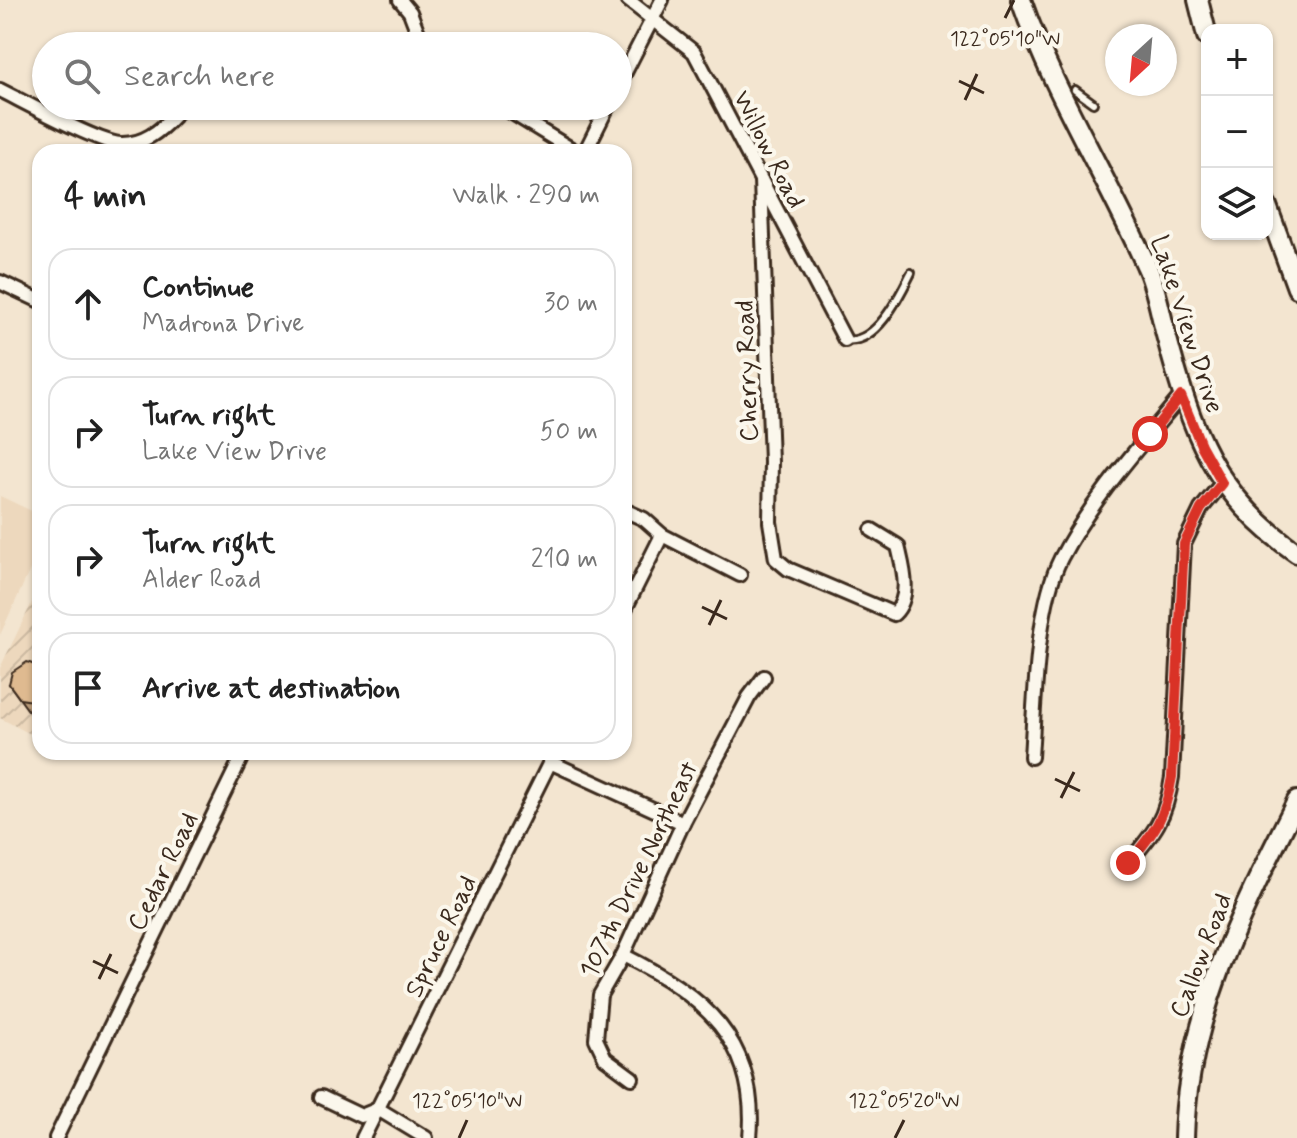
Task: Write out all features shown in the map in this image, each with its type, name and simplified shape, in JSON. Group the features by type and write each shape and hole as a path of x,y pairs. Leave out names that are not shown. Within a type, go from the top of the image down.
{"street":[{"path":"400,0 410,12 418,32"},
{"name":"Willow Road","path":"628,0 694,52 750,153 761,180 845,340"},
{"path":"632,58 662,0"},
{"name":"Lake View Drive","path":"1021,0 1059,92 1112,190 1148,269 1181,396 1201,445 1222,483 1255,520 1297,553"},
{"path":"1198,0 1204,24"},
{"path":"0,90 32,105"},
{"path":"66,120 119,144 143,141 170,120"},
{"path":"524,120 563,144"},
{"path":"589,144 601,120"},
{"name":"Cherry Road","path":"761,180 771,462 770,522 776,559 788,569 894,614 901,606 905,575 898,546 872,530"},
{"path":"1273,222 1297,288"},
{"path":"0,282 32,297"},
{"path":"1031,757 1041,633 1060,560 1118,472 1181,396"},
{"path":"1128,863 1156,831 1167,809 1172,777 1184,544 1201,509 1222,483"},
{"path":"632,514 644,519 662,535 740,575"},
{"path":"632,595 662,535"},
{"name":"107th Drive Northeast","path":"632,1078 605,1058 596,1039 595,1023 600,995 623,955 683,823 749,697 764,677"},
{"name":"Cedar Road","path":"60,1137 240,760"},
{"name":"Spruce Road","path":"363,1138 552,760"},
{"path":"559,760 683,823"},
{"name":"Callow Road","path":"1184,1138 1188,1076 1200,1024 1239,922 1297,801"},
{"path":"623,955 668,977 709,1012 736,1048 749,1078 753,1107 750,1138"},
{"path":"321,1097 361,1116 378,1109 426,1138"}],"lane":[{"path":"1075,90 1093,103"},
{"path":"845,340 855,341 873,329 888,313 911,273"}],"shaded area":[{"path":"0,496 32,511 32,565 0,635"},
{"path":"32,602 32,735 0,718 0,668"}],"building":[{"path":"27,662 32,664 32,701 20,699 9,684 12,672"}],"route":[{"path":"1128,863 1156,831 1167,809 1172,777 1175,663 1184,544 1201,509 1222,483 1201,445 1181,396 1150,434"}]}
